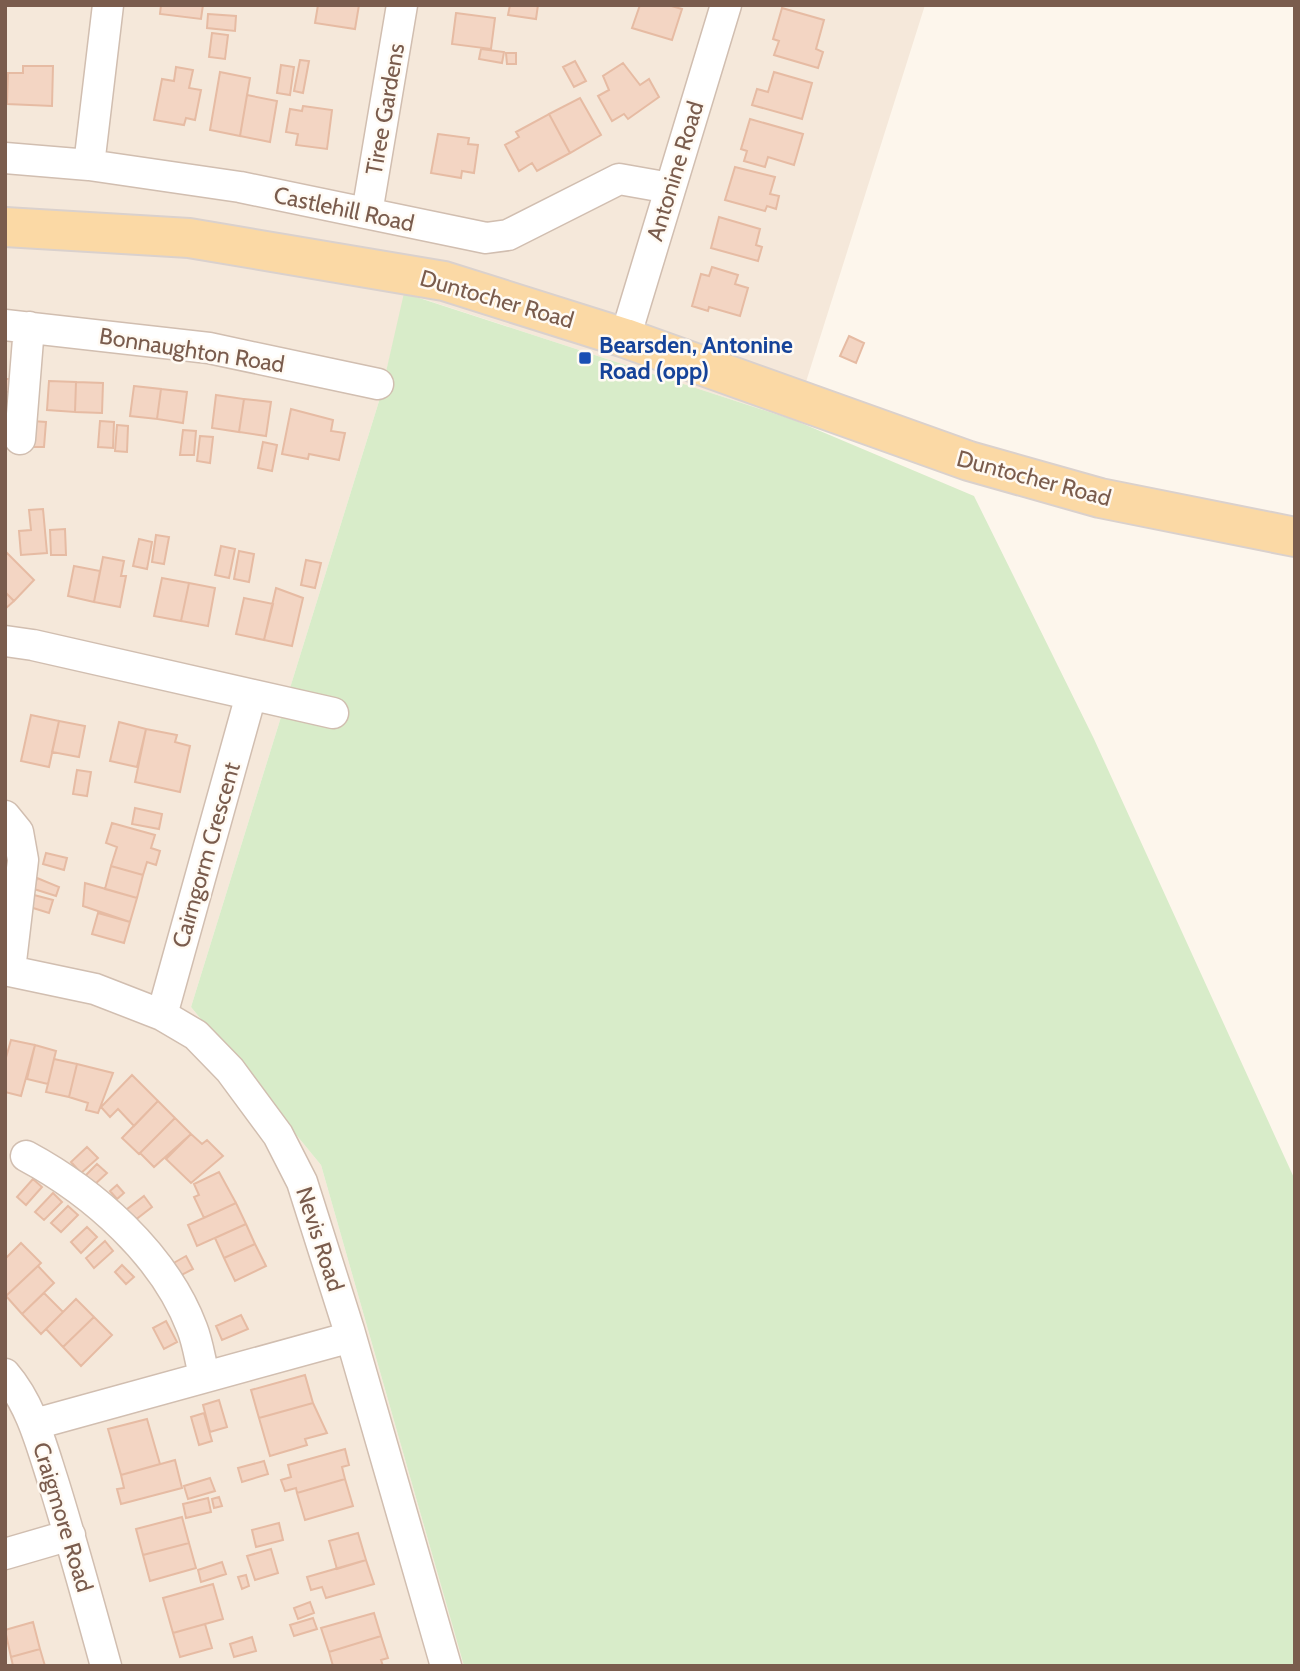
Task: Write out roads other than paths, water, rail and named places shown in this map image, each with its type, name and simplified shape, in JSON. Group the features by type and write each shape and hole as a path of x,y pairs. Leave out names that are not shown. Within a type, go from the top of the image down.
{"main road":[{"name":"Duntocher Road","path":"5,227 189,239 414,274 625,338 969,461 1100,498 1295,537"}],"street":[{"path":"89,164 108,5"},
{"name":"Tiree Gardens","path":"367,214 402,5"},
{"name":"Antonine Road","path":"625,338 726,5"},
{"name":"Castlehill Road","path":"5,158 89,164 240,187 486,238 508,235 593,190 619,180 670,188"},
{"path":"17,326 20,439"},
{"name":"Bonnaughton Road","path":"17,326 209,348 378,384"},
{"path":"5,641 333,713"},
{"name":"Cairngorm Crescent","path":"162,1015 251,695"},
{"path":"5,816 18,832 23,860 8,970"},
{"name":"Nevis Road","path":"8,970 95,989 162,1015 197,1035 230,1070 278,1135 302,1182 351,1337 446,1666"},
{"path":"26,1156 59,1174 118,1220 165,1279 192,1328 204,1375"},
{"path":"35,1424 204,1375 351,1337"},
{"name":"Craigmore Road","path":"5,1374 15,1385 35,1424 70,1535 106,1666"},
{"path":"5,1554 70,1535"}],"place":[{"name":"Bearsden, Antonine Road (opp)","path":"585,358"}]}
